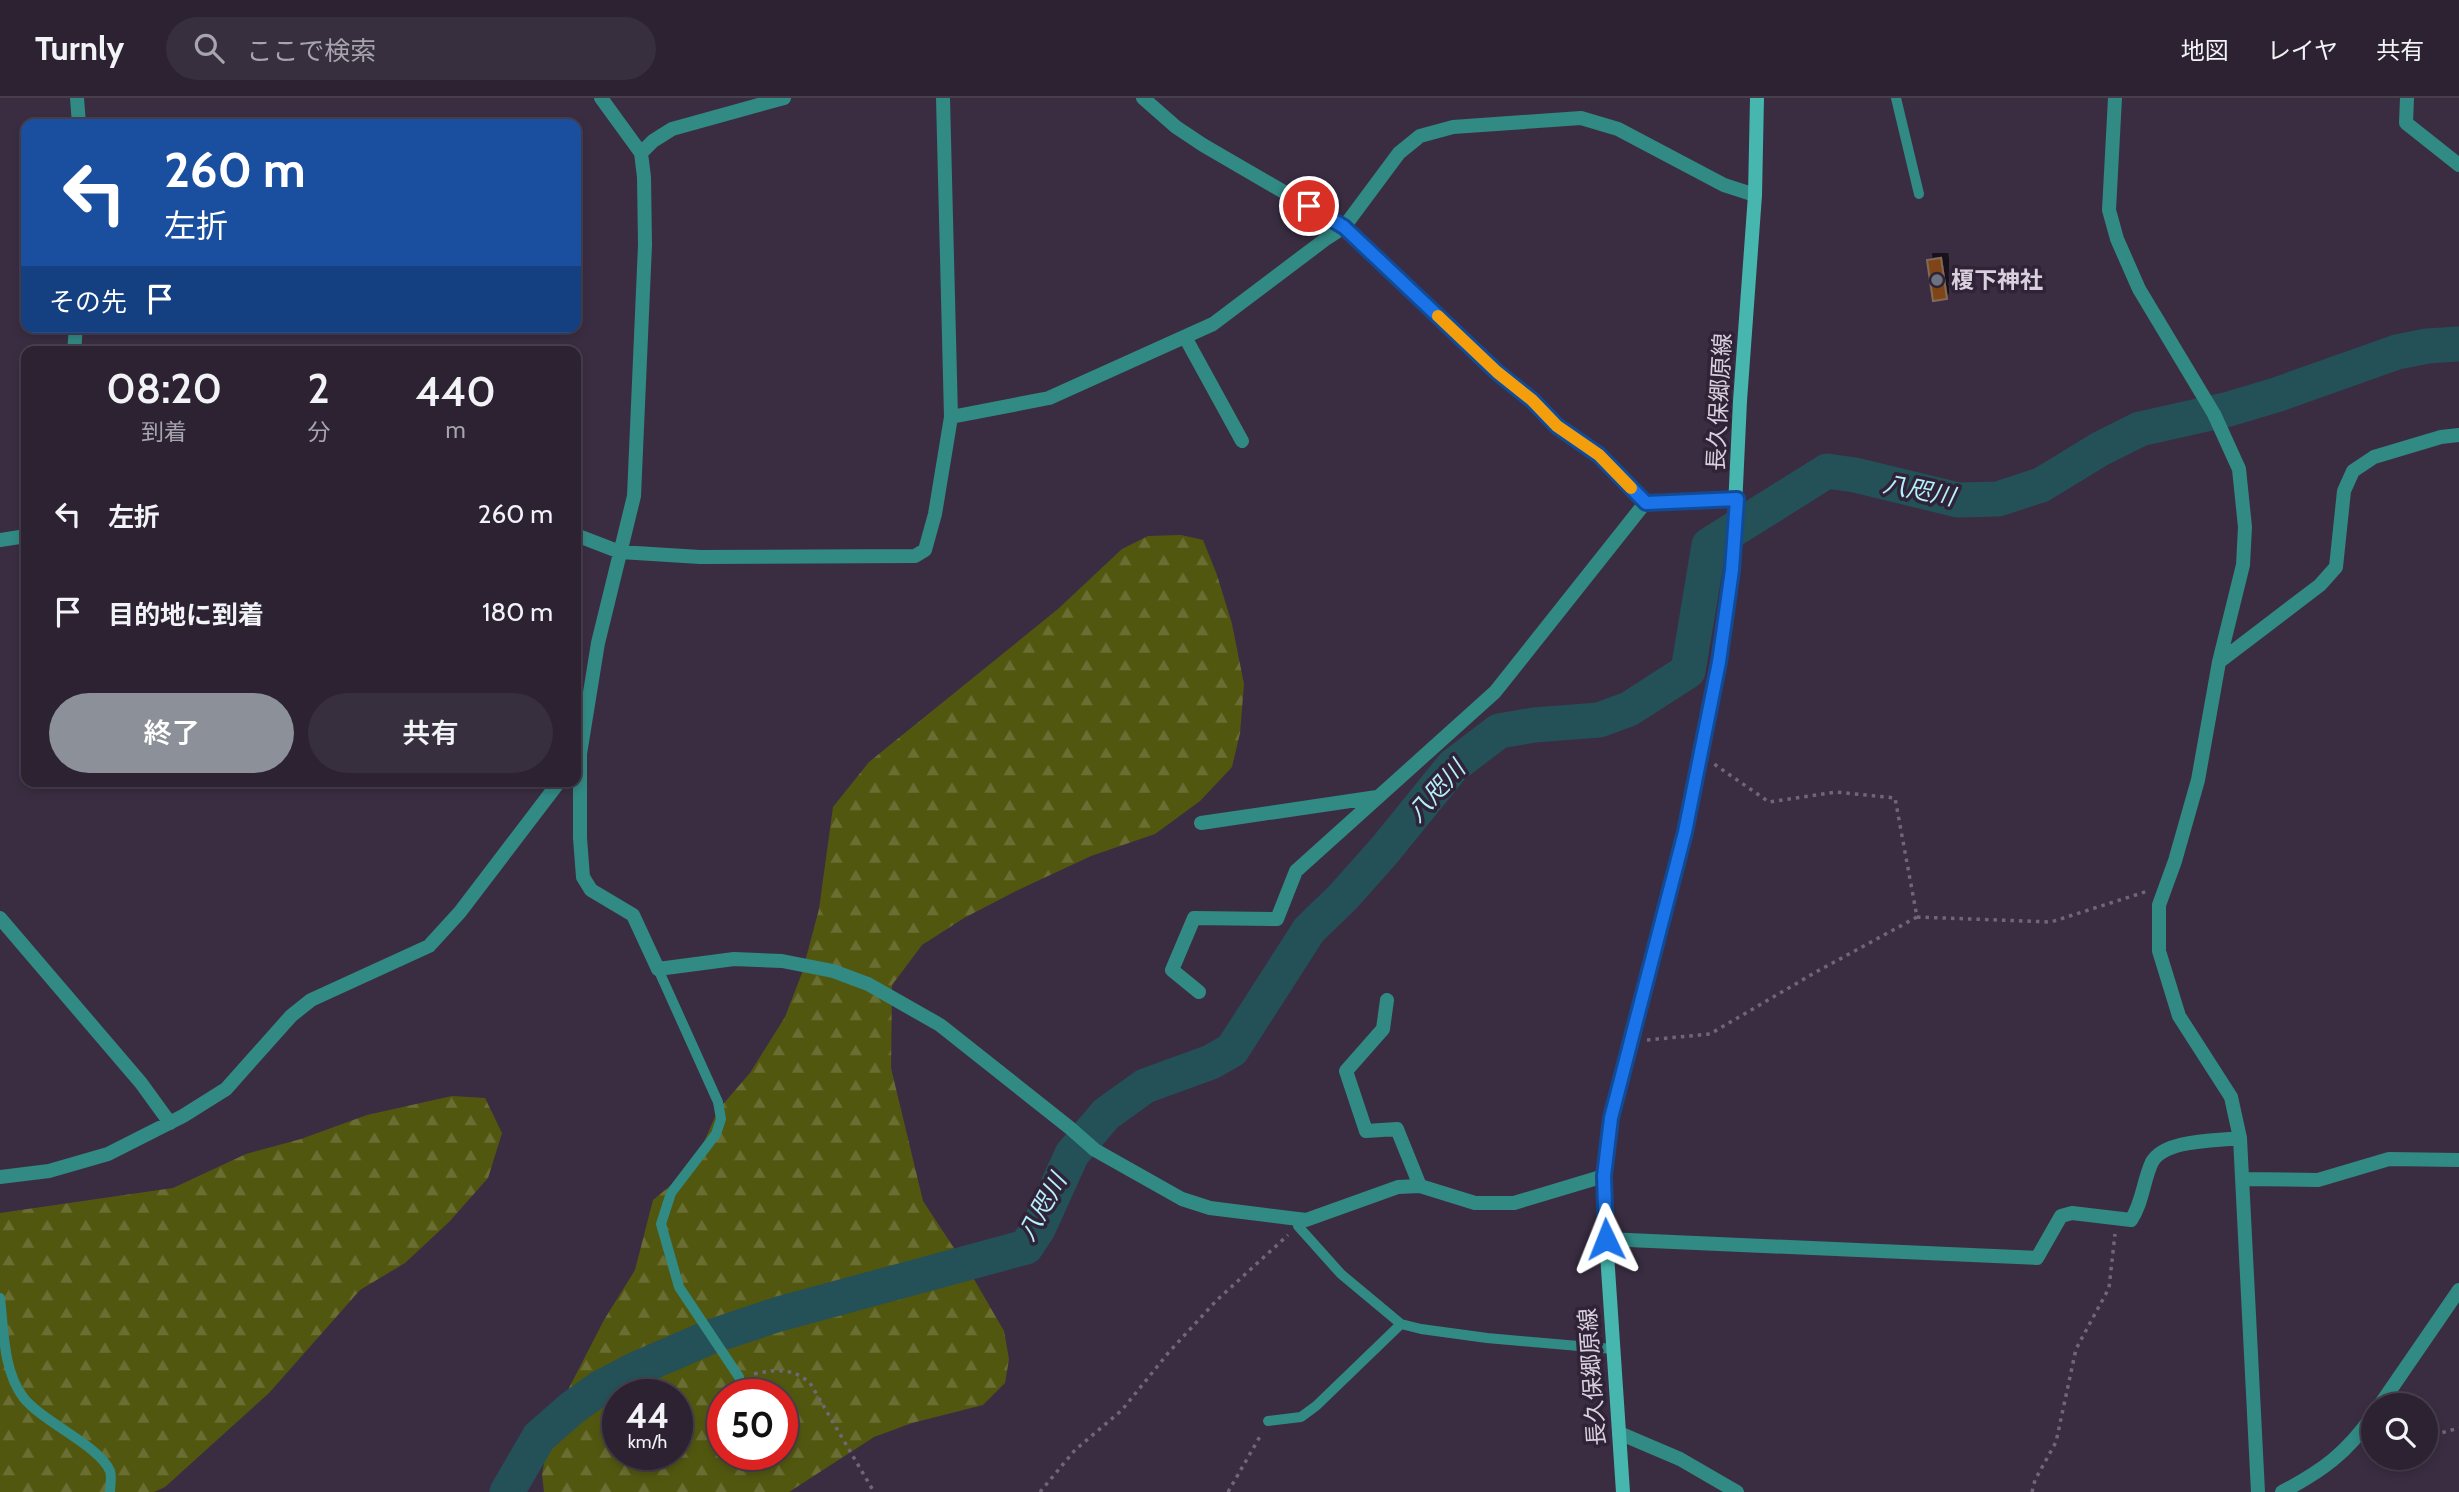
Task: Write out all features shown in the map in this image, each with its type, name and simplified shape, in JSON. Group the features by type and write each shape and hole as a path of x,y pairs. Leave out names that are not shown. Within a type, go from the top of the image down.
{"main road":[{"name":"長久保郷原線","path":"1623,1492 1604,1176 1611,1118 1685,832 1719,662 1730,584 1737,499 1740,401 1755,195 1757,98"}],"street":[{"path":"77,98 79,119"},
{"path":"581,740 598,643 634,496 645,245 641,153 601,98"},
{"path":"641,153 653,141 672,130 785,98"},
{"path":"581,537 620,552 700,558 915,556 925,550 935,514 951,417 943,98"},
{"path":"1143,98 1185,133 1344,227 1497,372 1532,400 1557,426 1599,455 1646,503 1737,499"},
{"path":"2115,98 2109,210 2117,239 2139,289 2214,414 2239,469 2245,527 2243,565 2219,662 2198,780 2159,905 2158,951 2179,1016 2231,1097 2240,1138 2258,1492"},
{"path":"2407,98 2406,123 2459,165"},
{"path":"951,417 1049,398 1213,324 1344,227 1399,153 1420,136 1453,127 1581,118 1618,129 1724,185 1755,195"},
{"path":"1185,337 1242,441"},
{"path":"2219,662 2320,584 2336,567 2344,491 2353,471 2374,457 2441,437 2459,435"},
{"path":"1199,992 1172,970 1195,918 1277,919 1296,871 1495,692 1646,503"},
{"path":"0,540 21,537"},
{"path":"0,1177 49,1171 108,1154 170,1123 226,1089 291,1016 311,1000 429,946 460,912 555,787"},
{"path":"579,787 583,877 591,890 633,915 658,969 734,959 782,961 833,971 868,984 940,1025 1095,1150 1181,1199 1210,1208 1306,1220 1398,1187 1420,1186 1475,1203 1514,1203 1604,1176"},
{"path":"1201,823 1378,797"},
{"path":"0,918 141,1083 170,1123"},
{"path":"1387,1000 1384,1029 1346,1070 1366,1131 1397,1129 1420,1186"},
{"path":"1606,1239 2037,1258 2061,1216 2072,1213 2132,1220 2153,1161 2171,1146 2240,1138"},
{"path":"2243,1180 2318,1180 2389,1159 2459,1160"},
{"path":"2388,1393 2459,1290"},
{"path":"2282,1492 2308,1479 2337,1459 2361,1430"},
{"path":"1619,1433 1680,1459 1737,1492"}],"lane":[{"path":"1896,98 1919,194"},
{"path":"658,969 719,1102 721,1119 716,1134 671,1193 660,1224 679,1287 739,1377"},
{"path":"1298,1226 1341,1274 1401,1324 1487,1338 1613,1349"},
{"path":"0,1298 7,1364 22,1396 36,1411 100,1457 111,1472 110,1492"},
{"path":"1268,1421 1301,1417 1316,1406 1401,1324"}],"path":[{"path":"1700,755 1769,802 1836,792 1895,798 1917,917"},
{"path":"1630,1042 1710,1034 1917,917 2051,922 2166,885"},
{"path":"2032,1492 2035,1480 2056,1442 2076,1349 2109,1288 2117,1218"},
{"path":"1040,1492 1075,1450 1122,1410 1169,1352 1216,1301 1298,1226"},
{"path":"739,1377 783,1370 800,1375 810,1383 874,1492"},
{"path":"1228,1492 1268,1421"},
{"path":"2438,1434 2459,1428"}],"green space":[{"path":"1181,535 1203,540 1232,624 1244,684 1240,733 1232,767 1200,801 1155,834 1091,856 964,918 922,945 892,985 891,1068 923,1201 971,1274 1004,1331 1009,1359 1005,1383 983,1405 912,1423 874,1437 789,1492 544,1492 542,1474 552,1421 604,1320 635,1270 653,1200 687,1172 701,1149 718,1110 750,1073 785,1017 802,973 819,909 833,807 869,762 1058,609 1122,549 1148,536"},
{"path":"452,1096 485,1098 502,1133 488,1178 449,1222 405,1263 360,1290 269,1393 165,1487 154,1492 0,1492 0,1213 173,1188 246,1154 301,1139 367,1115"}],"building":[{"name":"榎下神社","path":"1941,258 1947,299 1933,301 1927,260"}],"waterway":[{"name":"八咫川","path":"507,1492 539,1437 600,1388 636,1369 710,1337 779,1314 1026,1247 1038,1229 1072,1154 1106,1114 1145,1086 1211,1062 1232,1050 1309,930 1384,851 1453,766 1499,731 1534,725 1599,720 1629,709 1688,671 1709,545 1827,471 1855,475 1958,500 1998,499 2041,485 2100,449 2140,429 2229,409 2276,395 2397,352 2427,346 2459,344"}],"slow traffic":[{"path":"1438,316 1497,372 1532,400 1557,426 1599,455 1631,488"}],"place":[{"name":"榎下神社","path":"1937,280"}],"route":[{"path":"1309,206 1344,227 1497,372 1532,400 1557,426 1599,455 1646,503 1737,499 1732,570 1719,662 1685,832 1611,1118 1604,1176 1606,1239"}]}
